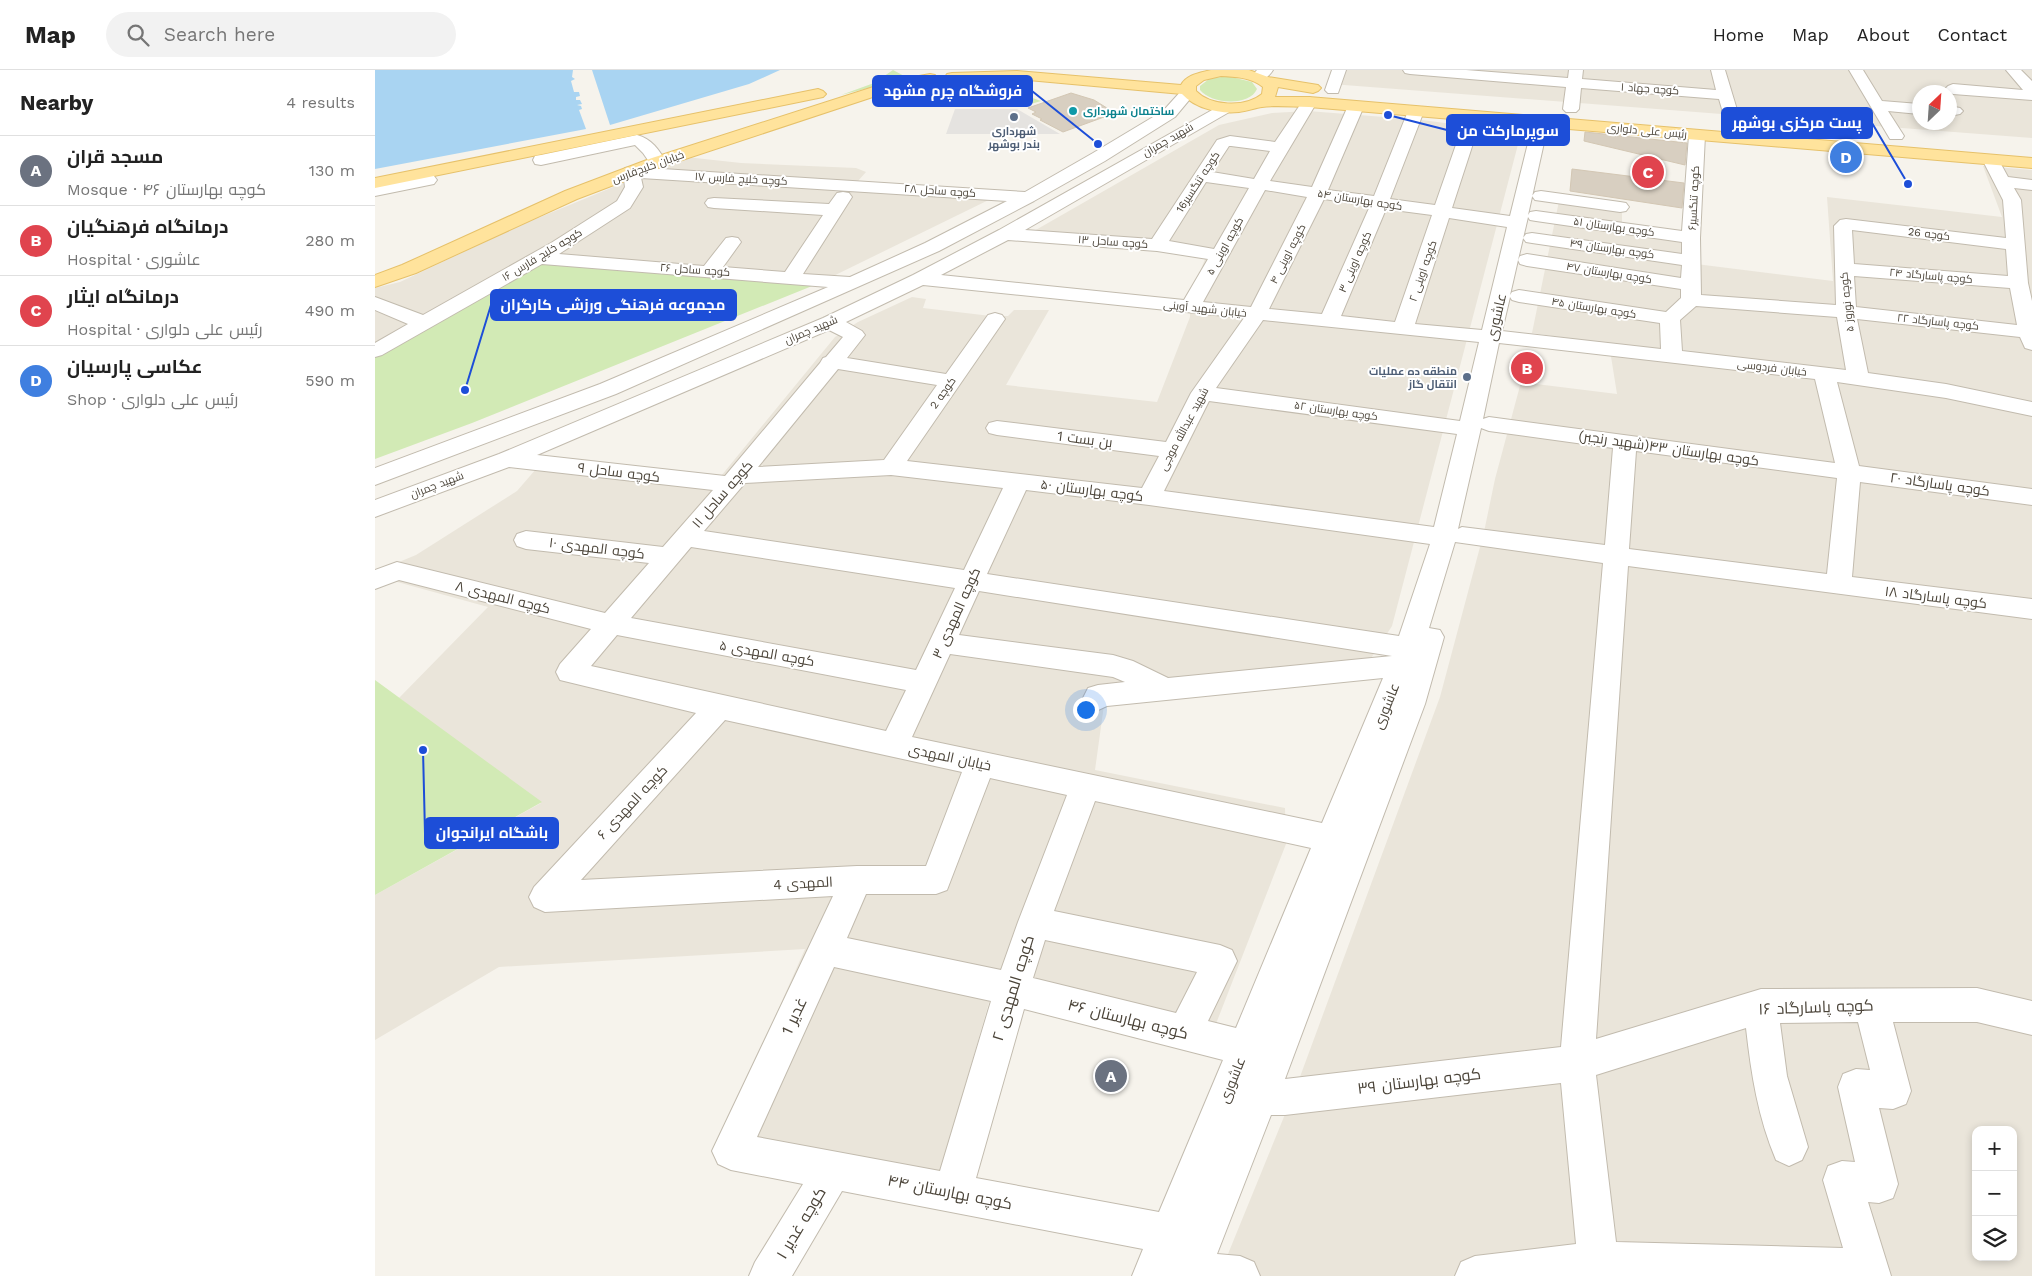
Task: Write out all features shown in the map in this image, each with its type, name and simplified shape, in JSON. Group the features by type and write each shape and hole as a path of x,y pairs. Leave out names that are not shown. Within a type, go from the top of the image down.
{"main road":[{"path":"906,70 911,74 929,78 1017,75 1187,92 1191,82 1199,77"},
{"path":"952,77 969,70"},
{"name":"رئیس علی دلواری","path":"1084,70 1170,77 1199,77 1224,71 1263,76 1326,89 1571,117 1697,135 2032,163"},
{"path":"1288,70 1304,82 1326,89"},
{"path":"1262,102 1271,92 1270,86 1263,76"},
{"name":"خیابان خلیج‌فارس","path":"375,281 409,269 571,195 658,162 897,84 929,78"},
{"path":"375,183 816,94 833,88"},
{"path":"1309,102 1303,99 1303,95 1308,90 1326,89"},
{"name":"رئیس علی دلواری","path":"1187,92 1200,103 1226,108 1262,102 1309,102 1523,120 1571,117 1769,126"},
{"path":"1878,134 1916,137"}],"street":[{"path":"1326,89 1339,70"},
{"name":"کوچه جهاد ۱","path":"1410,70 1576,76 1725,95"},
{"path":"1718,70 1733,123"},
{"path":"1856,70 1896,136"},
{"path":"2013,70 2032,90"},
{"path":"1571,117 1576,76"},
{"path":"1957,89 2032,95"},
{"name":"شهید چمران","path":"375,477 608,389 853,283 932,246 1028,197 1169,114 1187,92"},
{"name":"کوچه اوینی ۵","path":"1190,307 1280,148 1309,102"},
{"name":"کوچه اوینی ۴","path":"1257,314 1318,193 1357,106"},
{"path":"1878,106 1912,108"},
{"name":"شهید چمران","path":"375,509 507,459 830,322 920,279 1005,234 1226,108"},
{"path":"1169,114 1182,110 1200,112 1202,116 1196,124"},
{"name":"کوچه اوینی ۳","path":"1329,321 1380,203 1416,111"},
{"name":"کوچه اوینی ۲","path":"1403,329 1474,116"},
{"name":"عاشوری","path":"1189,1274 1260,1096 1411,704 1480,426 1500,337 1556,130 1571,117"},
{"name":"عاشوری","path":"1500,337 1519,296 1531,226 1539,128 1523,120"},
{"name":"کوچه تنگسیر۶","path":"1691,293 1691,238 1697,135"},
{"path":"541,160 637,140 653,154 658,162"},
{"name":"کوچه تنگسیر16","path":"1157,245 1226,141 1280,148"},
{"path":"1990,159 2012,200 2018,283 2031,338"},
{"name":"کوچه خلیج فارس ۱۷","path":"631,172 851,185"},
{"name":"کوچه خلیج فارس ۱۶","path":"375,351 538,258 624,204 634,187 631,172"},
{"name":"کوچه بهارستان ۵۴","path":"1202,176 1531,226"},
{"path":"375,191 428,180"},
{"path":"2002,181 2032,185"},
{"path":"791,278 851,185"},
{"name":"کوچه ساحل ۲۸","path":"851,185 1028,197"},
{"path":"2012,200 2031,212"},
{"path":"715,204 835,210"},
{"path":"1531,226 1620,206"},
{"name":"کوچه 26","path":"1843,226 1846,224 2016,245"},
{"name":"کوچه بهارستان ۵۱","path":"1531,226 1691,238"},
{"name":"کوچه بهارستان ۴۹","path":"1531,226 1691,261"},
{"name":"کوچه بهارستان ۴۷","path":"1531,226 1691,293 1846,312"},
{"name":"کوچه نوروز ۵","path":"1843,226 1846,312 1858,378"},
{"name":"کوچه ساحل ۱۳","path":"1005,234 1157,245 1219,255"},
{"path":"710,272 732,242"},
{"name":"کوچه ساحل ۲۶","path":"538,258 853,283"},
{"name":"کوچه پاسارگاد ۲۴","path":"1844,269 2018,283"},
{"name":"خیابان شهید آوینی","path":"920,279 1403,329 1500,337"},
{"path":"1672,356 1670,319 1691,293"},
{"name":"کوچه بهارستان ۴۵","path":"1519,296 1670,319"},
{"path":"375,303 425,323"},
{"name":"کوچه پاسارگاد ۲۲","path":"1846,312 2031,338"},
{"name":"شهید عبدالله موجی","path":"1149,497 1202,393 1257,314"},
{"name":"کوچه 2","path":"891,467 995,319"},
{"name":"کوچه ساحل ۱۱","path":"570,672 855,335 830,322"},
{"name":"خیابان فردوسی","path":"1500,337 1858,378 1946,391 2032,409"},
{"path":"831,362 950,382"},
{"path":"1825,375 1849,472 1839,584"},
{"name":"کوچه بهارستان ۵۲","path":"1202,393 1480,426"},
{"name":"کوچه بهارستان ۴۳(شهید رنجبر)","path":"1480,426 1625,442 1849,472"},
{"name":"بن بست 1","path":"997,428 1172,450"},
{"path":"1598,1262 1577,1063 1625,442"},
{"name":"کوچه ساحل ۹","path":"507,459 734,480"},
{"name":"کوچه بهارستان ۵۰","path":"734,480 891,467 1149,497 1453,537 1616,556"},
{"name":"کوچه پاسارگاد ۲۰","path":"1849,472 2032,497"},
{"name":"کوچه المهدی ۳","path":"894,745 1018,482"},
{"path":"685,537 971,580 1406,656"},
{"name":"عاشوری","path":"1152,1276 1453,537"},
{"name":"کوچه المهدی ۱۰","path":"526,540 668,556"},
{"name":"کوچه پاسارگاد ۱۸","path":"1616,556 2032,609"},
{"name":"کوچه المهدی ۸","path":"386,575 609,624"},
{"name":"کوچه المهدی ۵","path":"609,624 924,682"},
{"path":"943,644 1113,666 1166,689"},
{"path":"1095,700 1098,696 1166,689 1406,656"},
{"name":"خیابان المهدی","path":"570,672 719,707 1331,840"},
{"name":"کوچه المهدی ۶","path":"545,897 719,707"},
{"name":"المهدی 4","path":"545,897 857,880 936,880 980,764"},
{"name":"کوچه المهدی ۲","path":"953,1193 1011,990 1034,922 1085,787"},
{"name":"غدیر 1","path":"731,1151 857,880"},
{"path":"1034,922 1220,961 1184,1033"},
{"name":"کوچه بهارستان ۴۶","path":"825,949 1011,990 1245,1048"},
{"path":"1475,1276 1598,1262 1869,1273 1842,1180 1879,1184 1856,1087 1893,1091 1871,1005"},
{"name":"کوچه پاسارگاد ۱۶","path":"1577,1063 1761,1006 1977,1005 2032,1018"},
{"path":"1761,1006 1769,1076 1789,1147"},
{"name":"کوچه بهارستان ۳۹","path":"1260,1096 1285,1097 1577,1063"},
{"name":"کوچه بهارستان ۴۴","path":"731,1151 1169,1234"},
{"name":"کوچه غدیر ۱","path":"769,1276 833,1170"},
{"path":"1189,1274 1240,1276"}],"shaded area":[{"path":"1333,70 2032,70 2032,138 1928,130 1957,130 1957,85 1912,85 1912,129 1331,84"},
{"path":"955,109 1017,109 1060,134 946,134"},
{"path":"1308,111 1422,120 1521,133 1392,626 1360,675 1104,705 1095,770 1285,808 1286,844 1205,1052 990,999 930,1208 716,1150 805,949 499,967 375,1040 375,895 541,803 399,698 488,607 390,580 399,562 416,555 517,491 536,469 721,476 835,337 858,322 912,297 926,299 923,308 991,316 1008,316 1014,310 1049,310 1006,385 1157,402 1190,317 1190,297 1205,259 1034,231 1219,125 1272,113"},
{"path":"686,157 741,163 856,168 866,172 858,181 1007,191 817,284 375,356 375,288 400,282 521,225"},
{"path":"1983,166 2032,170 2032,1276 1219,1276 1297,1085 1440,697 1484,532 1495,479 1521,382 1617,394 1609,344 1532,333 1559,201 1622,210 1622,225 1698,235 1696,264 1833,281 1827,197 2002,217"}],"green space":[{"path":"893,70 908,78 841,95 874,83"},
{"path":"1227,76 1252,82 1257,89 1253,95 1246,99 1230,102 1212,98 1200,90 1200,86 1209,79"},
{"path":"981,94 1024,95 1041,101 1026,105 1004,107 981,102"},
{"path":"537,263 817,284 472,423 375,459 375,356"},
{"path":"375,680 542,802 375,895"}],"water":[{"path":"375,70 573,70 572,77 575,79 571,81 574,92 579,92 580,96 576,97 576,100 580,100 582,104 577,105 581,106 582,109 579,110 586,129 375,169"},
{"path":"592,70 780,70 749,84 610,125"}],"building":[{"name":"ساختمان شهرداری","path":"1071,93 1094,100 1115,113 1063,132 1040,120 1042,119 1032,114 1036,112 1028,108"},
{"path":"1585,132 1687,143 1685,165 1584,141"},
{"path":"1572,169 1684,183 1682,208 1570,191"}],"place":[{"name":"ساختمان شهرداری","path":"1073,111"},
{"name":"سوپرمارکت من","path":"1388,115"},
{"name":"شهرداری بندر بوشهر","path":"1014,117"},
{"name":"فروشگاه چرم مشهد","path":"1098,144"},
{"name":"عکاسی پارسیان","path":"1846,157"},
{"name":"درمانگاه ایثار","path":"1648,172"},
{"name":"پست مرکزی بوشهر","path":"1908,184"},
{"name":"درمانگاه فرهنگیان","path":"1527,368"},
{"name":"منطقه ده عملیات انتقال گاز","path":"1467,377"},
{"name":"مجموعه فرهنگی ورزشی کارگران","path":"465,390"},
{"name":"باشگاه ایرانجوان","path":"423,750"},
{"name":"مسجد قران","path":"1111,1076"}]}
